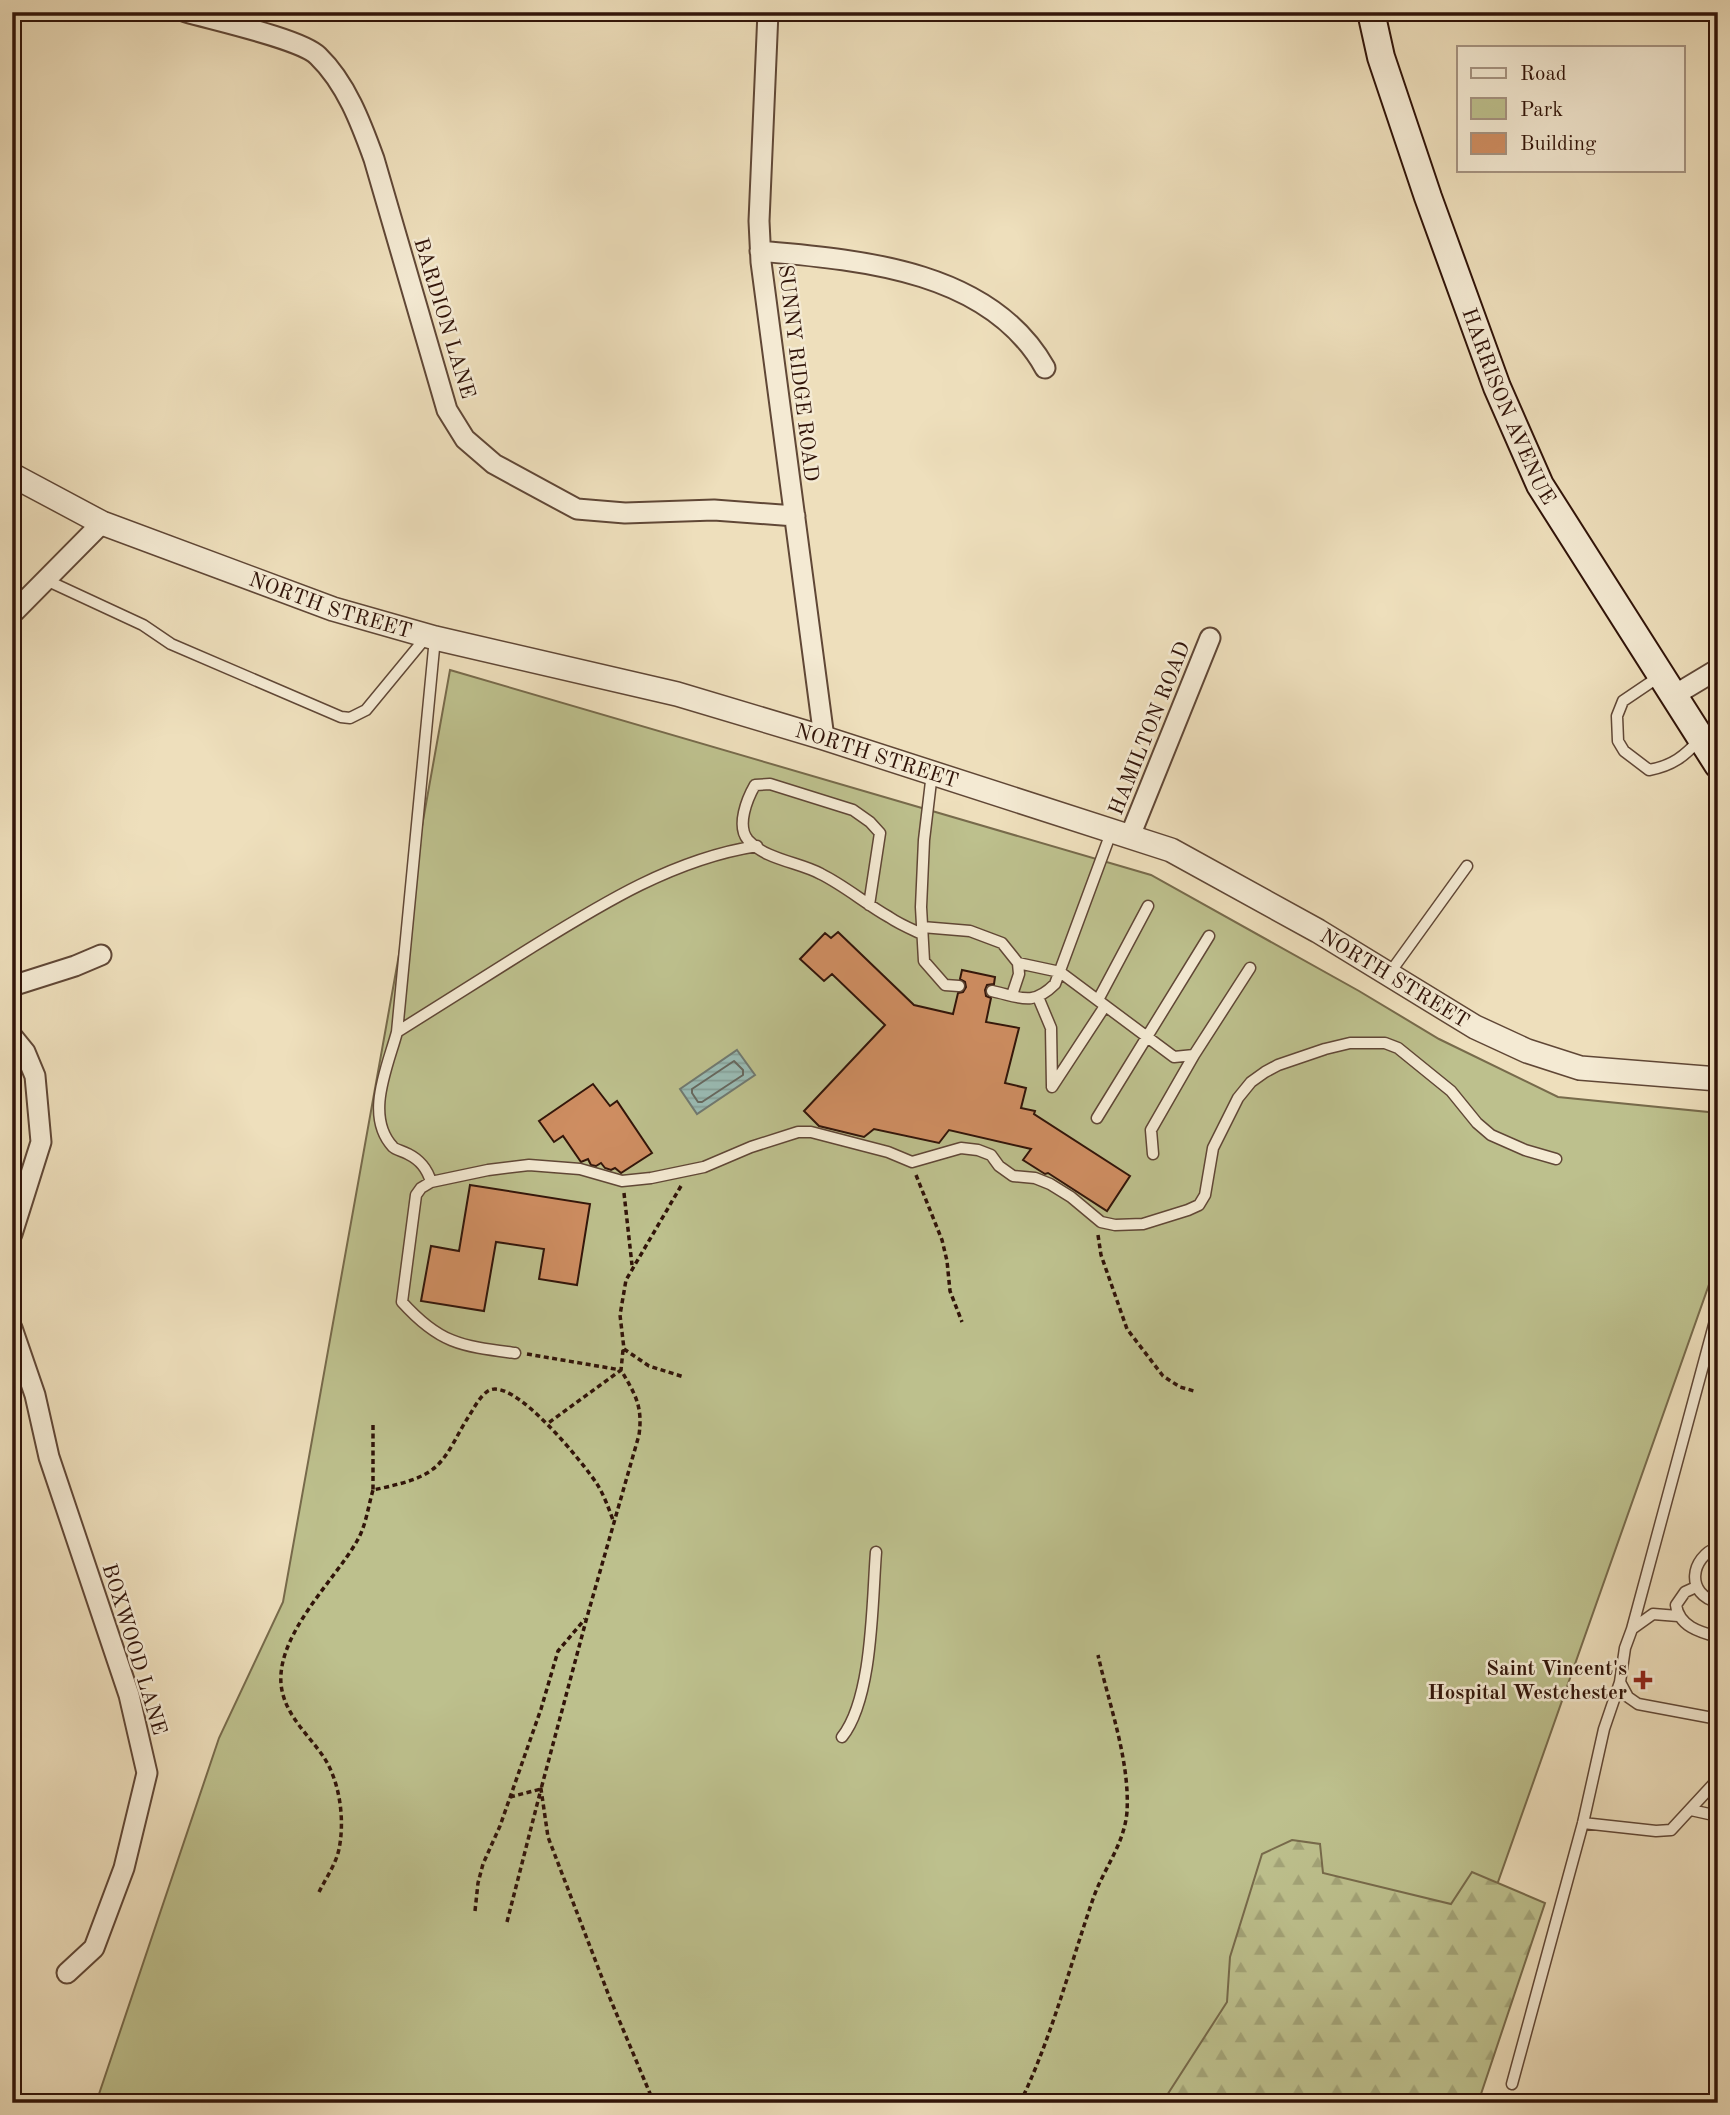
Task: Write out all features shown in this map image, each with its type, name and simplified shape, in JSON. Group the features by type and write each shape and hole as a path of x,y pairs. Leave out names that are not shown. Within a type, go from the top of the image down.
{"main road":[{"name":"HARRISON AVENUE","path":"1370,12 1381,57 1423,184 1501,397 1540,485 1718,765"}],"street":[{"name":"BARDION LANE","path":"186,12 296,43 317,54 344,90 362,124 374,159 447,410 465,439 494,464 577,509 625,513 714,510 795,516"},
{"name":"SUNNY RIDGE ROAD","path":"766,14 760,251 824,738"},
{"path":"760,251 866,263 898,270 953,288 1005,319 1035,349 1045,368"},
{"name":"NORTH STREET","path":"12,475 102,523 333,609 431,637 677,694 1171,849 1318,931 1475,1027 1527,1051 1580,1068 1718,1079"},
{"path":"12,614 102,523"},
{"name":"HAMILTON ROAD","path":"1121,833 1210,638"},
{"path":"1666,686 1718,669"},
{"path":"12,985 75,966 101,954"},
{"path":"12,1036 25,1052 35,1076 41,1142 12,1234"},
{"name":"BOXWOOD LANE","path":"12,1328 35,1395 49,1457 129,1695 147,1773 124,1868 94,1948 67,1973"}],"lane":[{"path":"46,580 143,625 171,644 341,717 350,718 366,709 431,637"},
{"path":"431,637 397,1032 381,1090 379,1112 383,1129 394,1148 420,1161 431,1182"},
{"path":"1666,686 1623,701 1617,716 1618,741 1624,751 1649,770 1657,769 1685,756 1700,739"},
{"path":"932,772 924,840 924,961 945,985 959,986"},
{"path":"869,905 880,833 870,822 853,810 770,783 755,785 750,793 742,823 747,839 766,852 820,873 869,905 922,930 970,931 1002,943 1018,963 1019,974 1012,995"},
{"path":"992,991 1028,1000 1038,997 1055,984 1121,833"},
{"path":"397,1032 569,925 658,875 718,853 757,846"},
{"path":"1389,975 1468,866"},
{"path":"1038,997 1051,1028 1052,1087 1102,1003 1148,906"},
{"path":"1097,1118 1209,936"},
{"path":"1018,963 1060,972 1174,1057 1194,1055"},
{"path":"1153,1154 1151,1130 1194,1055 1250,968"},
{"path":"515,1353 474,1347 443,1338 419,1321 402,1302 416,1195 431,1182 488,1170 529,1166 580,1169 622,1181 704,1167 751,1146 798,1132 811,1132 888,1152 912,1162 961,1148 978,1150 990,1155 1013,1176 1035,1178 1050,1184 1072,1197 1101,1222 1115,1225 1143,1224 1199,1205 1205,1195 1213,1148 1238,1098 1251,1083 1278,1065 1350,1044 1385,1043 1398,1048 1451,1091 1477,1123 1491,1135 1525,1150 1556,1159"},
{"path":"1512,2084 1583,1824 1604,1729 1620,1682 1625,1648 1718,1310"},
{"path":"1718,1547 1705,1553 1695,1577 1696,1587 1701,1595 1718,1602"},
{"path":"842,1737 851,1727 858,1708 869,1647 876,1552"},
{"path":"1696,1587 1685,1592 1676,1605 1678,1616 1689,1626 1718,1637"},
{"path":"1632,1629 1653,1614 1678,1616"},
{"path":"1620,1682 1628,1697 1638,1704 1718,1719"},
{"path":"1583,1824 1671,1830 1718,1779"},
{"path":"1691,1810 1718,1816"}],"path":[{"path":"912,1162 942,1240 950,1291 962,1322"},
{"path":"507,1922 587,1617 639,1436 642,1417 638,1399 621,1370 624,1349 620,1315 626,1280 692,1170"},
{"path":"622,1181 632,1268"},
{"path":"1101,1222 1098,1236 1101,1255 1127,1329 1163,1376 1180,1387 1194,1391"},
{"path":"624,1349 649,1366 684,1377"},
{"path":"515,1353 621,1370"},
{"path":"547,1424 621,1370"},
{"path":"373,1490 408,1480 433,1469 480,1399 489,1390 499,1388 511,1393 572,1450 598,1486 615,1525"},
{"path":"319,1892 339,1848 340,1810 331,1770 291,1714 281,1674 294,1633 364,1529 373,1490 373,1425"},
{"path":"475,1912 478,1883 558,1651 587,1617"},
{"path":"1020,2103 1051,2025 1096,1892 1118,1849 1124,1830 1127,1810 1126,1784 1098,1655"},
{"path":"509,1797 541,1789"},
{"path":"541,1789 548,1837 609,1996 654,2103"}],"green space":[{"path":"450,670 1151,875 1359,991 1439,1039 1558,1097 1718,1113 1718,1259 1420,2103 96,2103 219,1738 283,1602"},
{"path":"1292,1840 1320,1844 1323,1873 1451,1904 1472,1872 1545,1903 1478,2103 1349,2103 1299,2097 1276,2103 1162,2103 1227,2002 1230,1957 1262,1854"}],"water":[{"path":"737,1050 755,1075 697,1114 680,1089"}],"building":[{"path":"838,932 914,1005 953,1014 958,993 963,992 966,987 965,982 960,979 962,970 995,977 994,984 987,985 985,990 986,996 991,998 986,1022 1019,1028 1005,1083 1026,1088 1021,1108 1035,1111 1034,1114 1130,1176 1107,1211 1023,1160 1031,1149 949,1130 939,1143 874,1129 864,1137 819,1126 804,1111 885,1025 832,974 824,981 800,959 825,933 831,938"},
{"path":"593,1084 610,1106 617,1101 652,1153 621,1173 615,1168 605,1168 601,1163 591,1165 588,1159 581,1162 563,1136 554,1142 539,1121"},
{"path":"470,1185 590,1204 577,1285 539,1279 544,1249 496,1242 484,1311 421,1301 431,1246 459,1251"}],"place":[{"name":"Saint Vincent's Hospital Westchester","path":"1643,1680"}]}
